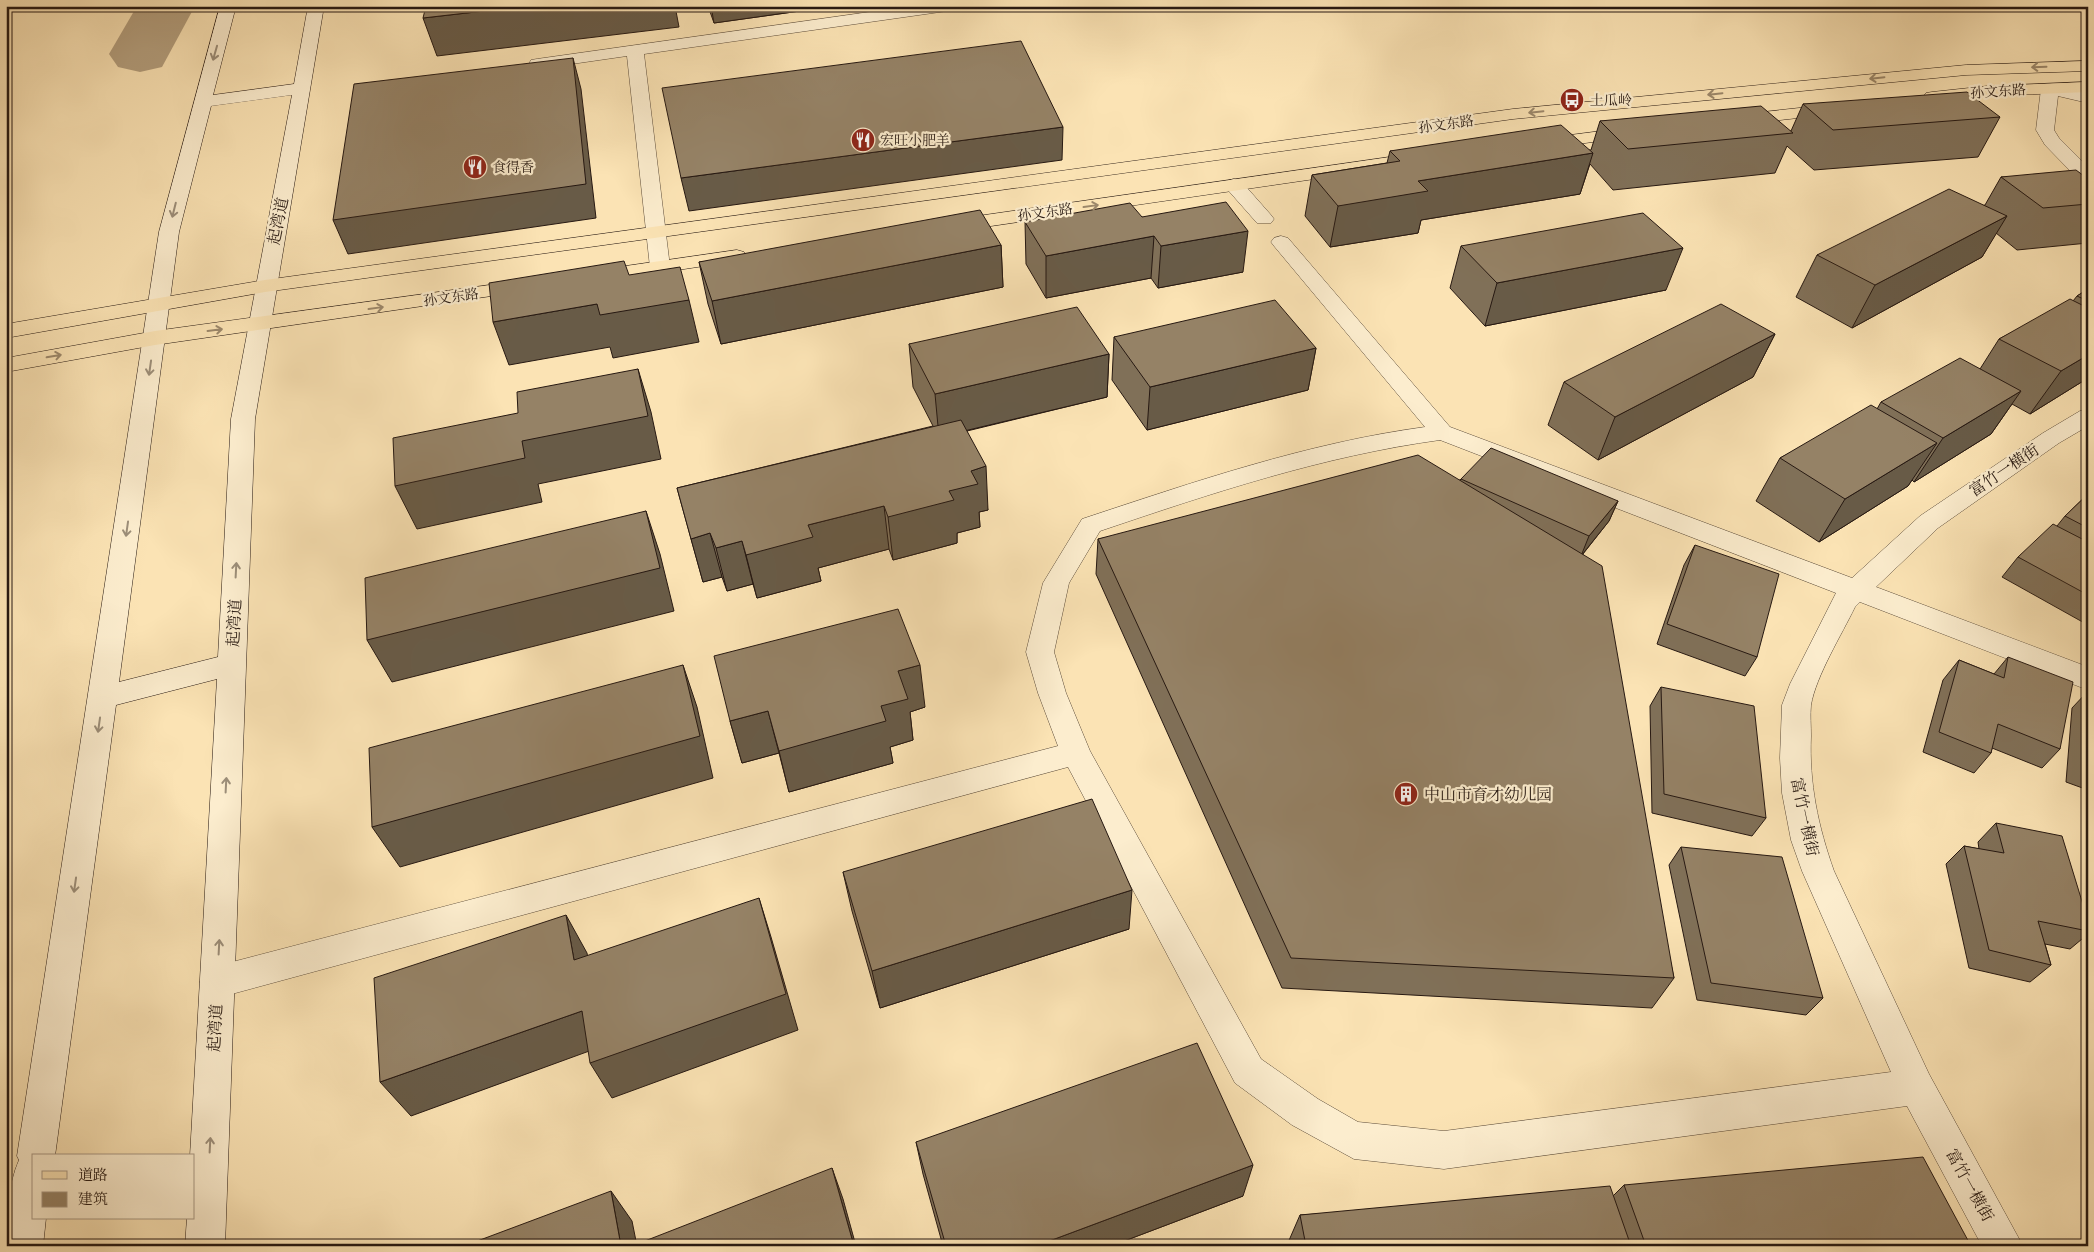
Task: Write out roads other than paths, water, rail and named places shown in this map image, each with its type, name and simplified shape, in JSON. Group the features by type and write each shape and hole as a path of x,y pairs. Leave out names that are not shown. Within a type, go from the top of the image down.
{"main road":[{"name":"孙文东路","path":"6,330 265,286 1513,114 1966,70 2088,66"},
{"name":"孙文东路","path":"1910,100 1988,91 2088,87"},
{"path":"1714,123 1851,107"},
{"path":"1519,146 1656,130"},
{"name":"孙文东路","path":"927,229 1411,160"},
{"path":"572,280 759,253"},
{"name":"孙文东路","path":"6,365 155,338 543,284"}],"street":[{"path":"36,1154 169,232 228,6"},
{"name":"起湾道","path":"205,1246 243,419 316,6"},
{"path":"519,67 947,6"},
{"path":"634,50 660,267"},
{"path":"202,102 303,88"},
{"path":"2088,98 2050,88 2045,130 2052,141 2088,178"},
{"path":"1234,185 1264,219"},
{"path":"1281,242 1442,432"},
{"name":"富竹一横街","path":"2003,1246 1916,1087 1818,871 1808,840 1798,793 1794,758 1797,705 1804,684 1844,601 1929,522 2051,438 2088,416"},
{"path":"1916,1087 1444,1150 1354,1140 1305,1112 1248,1071 1076,753 1052,694 1040,652 1056,583 1091,525 1247,473 1348,448 1408,436 1442,432 2088,679"},
{"path":"103,696 232,664"},
{"path":"217,982 1076,753"},
{"path":"22,1246 32,1182"}],"waterway":[{"path":"140,54 166,6"}],"place":[{"name":"土瓜岭","path":"1572,100"},
{"name":"宏旺小肥羊","path":"863,140"},
{"name":"食得香","path":"475,167"},
{"name":"中山市育才幼儿园","path":"1406,794"}]}
